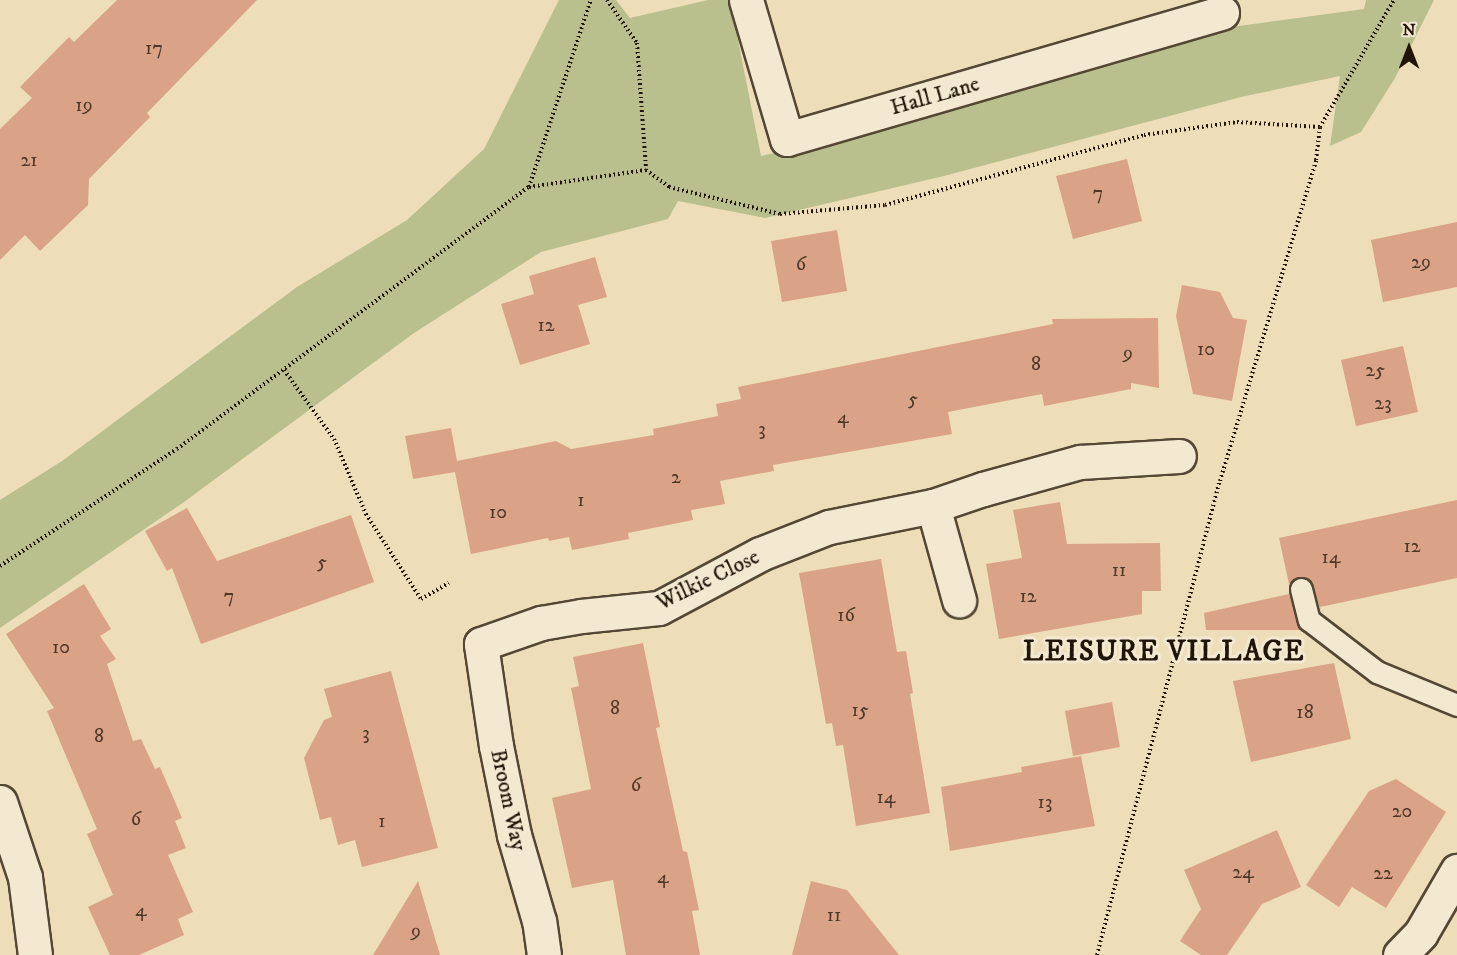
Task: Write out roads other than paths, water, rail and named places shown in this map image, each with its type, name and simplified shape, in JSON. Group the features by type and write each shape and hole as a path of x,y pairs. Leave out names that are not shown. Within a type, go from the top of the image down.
{"street":[{"name":"Hall Lane","path":"746,0 787,139 1222,13"},
{"name":"Wilkie Close","path":"481,644 541,623 581,616 658,608 760,554 829,527 933,506 983,489 1080,462 1179,456"},
{"path":"933,506 959,600"},
{"name":"Broom Way","path":"481,644 496,746 514,835 538,921 544,955"},
{"path":"0,802 25,877 35,955"},
{"path":"1400,955 1421,933 1457,872"}],"lane":[{"path":"1301,589 1309,620 1377,672 1457,705"}],"district":[{"name":"LEISURE VILLAGE","path":"1164,652"}]}
